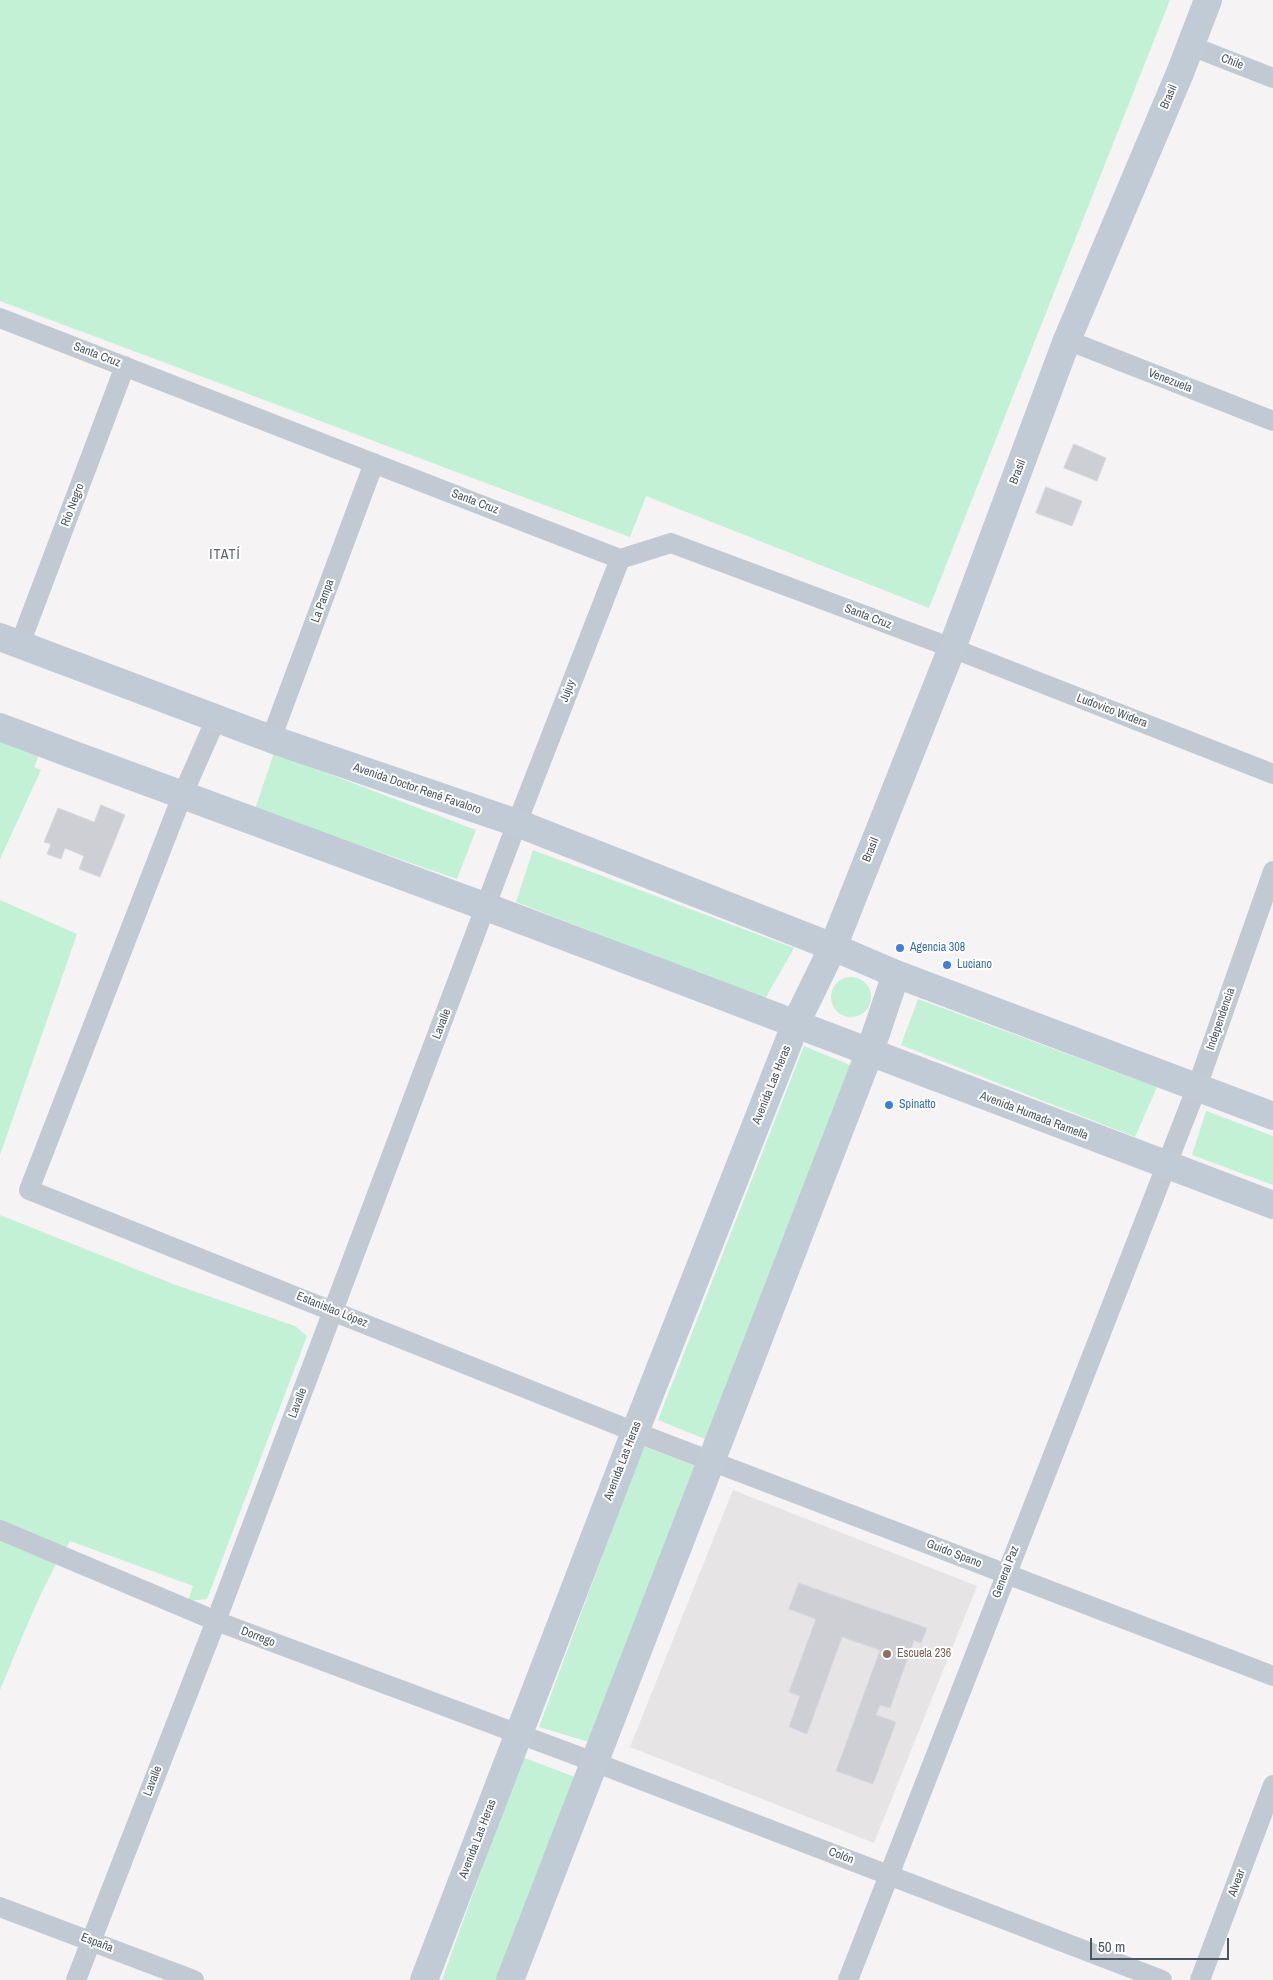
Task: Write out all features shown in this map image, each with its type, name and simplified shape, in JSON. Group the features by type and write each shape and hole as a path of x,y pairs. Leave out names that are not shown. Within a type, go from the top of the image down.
{"main road":[{"name":"Brasil","path":"833,947 952,648 1067,340 1208,0"},
{"name":"Avenida Doctor René Favaloro","path":"10,640 271,739 517,824 833,947"},
{"path":"0,727 796,1023"},
{"path":"833,947 896,974 1273,1116"},
{"name":"Avenida Las Heras","path":"424,1980 635,1432 796,1023 833,947"},
{"path":"510,1980 869,1054 896,974"},
{"name":"Avenida Humada Ramella","path":"796,1023 869,1054 1273,1205"}],"street":[{"name":"Chile","path":"1190,46 1273,78"},
{"name":"Santa Cruz","path":"0,318 620,559 671,544 952,648"},
{"name":"Venezuela","path":"1067,340 1273,421"},
{"name":"Río Negro","path":"10,640 125,366"},
{"name":"La Pampa","path":"271,739 374,463"},
{"name":"Jujuy","path":"517,824 620,559"},
{"name":"Ludovico Widera","path":"952,648 1273,774"},
{"path":"182,796 216,719"},
{"name":"Estanislao López","path":"182,796 29,1190 635,1432"},
{"name":"Lavalle","path":"76,1980 216,1621 517,824"},
{"name":"Independencia","path":"1165,1165 1197,1087 1273,871"},
{"name":"General Paz","path":"848,1980 1165,1165"},
{"name":"Guido Spano","path":"635,1432 1273,1676"},
{"name":"Dorrego","path":"0,1530 216,1621 519,1735"},
{"name":"Colón","path":"519,1735 889,1874 1162,1980"},
{"name":"Alvear","path":"1200,1980 1273,1785"},
{"name":"España","path":"0,1907 194,1980"}],"shaded area":[{"path":"733,1490 977,1586 874,1843 630,1747"}],"green space":[{"path":"0,0 1170,0 929,608 646,496 630,537 0,301"},
{"path":"0,741 39,755 34,767 41,770 0,859"},
{"path":"274,753 476,830 457,879 255,809"},
{"path":"533,850 794,948 765,999 516,902"},
{"path":"0,900 77,934 0,1155"},
{"path":"851,977 862,980 868,986 871,997 868,1008 862,1014 851,1017 840,1014 834,1008 831,997 834,986 840,980"},
{"path":"918,999 1157,1087 1135,1137 901,1045"},
{"path":"804,1046 850,1065 705,1439 658,1420"},
{"path":"1206,1111 1273,1136 1273,1185 1192,1155"},
{"path":"0,1215 173,1284 295,1326 307,1336 207,1599 188,1601 193,1586 70,1541 40,1595 0,1690"},
{"path":"643,1446 696,1466 589,1742 539,1727"},
{"path":"522,1757 575,1777 498,1980 442,1980"}],"building":[{"path":"1074,444 1106,458 1097,481 1064,468"},
{"path":"1046,487 1082,501 1072,526 1036,513"},
{"path":"101,805 125,815 100,877 79,869 84,856 65,848 61,859 47,854 51,844 44,842 58,808 94,822"},
{"path":"799,1583 927,1628 921,1643 914,1640 890,1708 880,1705 876,1715 896,1722 873,1784 836,1771 880,1650 842,1637 807,1734 789,1727 800,1696 789,1692 816,1619 789,1609"}],"place":[{"name":"Agencia 308","path":"900,948"},
{"name":"Luciano","path":"947,965"},
{"name":"Spinatto","path":"889,1105"},
{"name":"Escuela 236","path":"887,1654"}],"district":[{"name":"ITATÍ","path":"225,555"}]}
